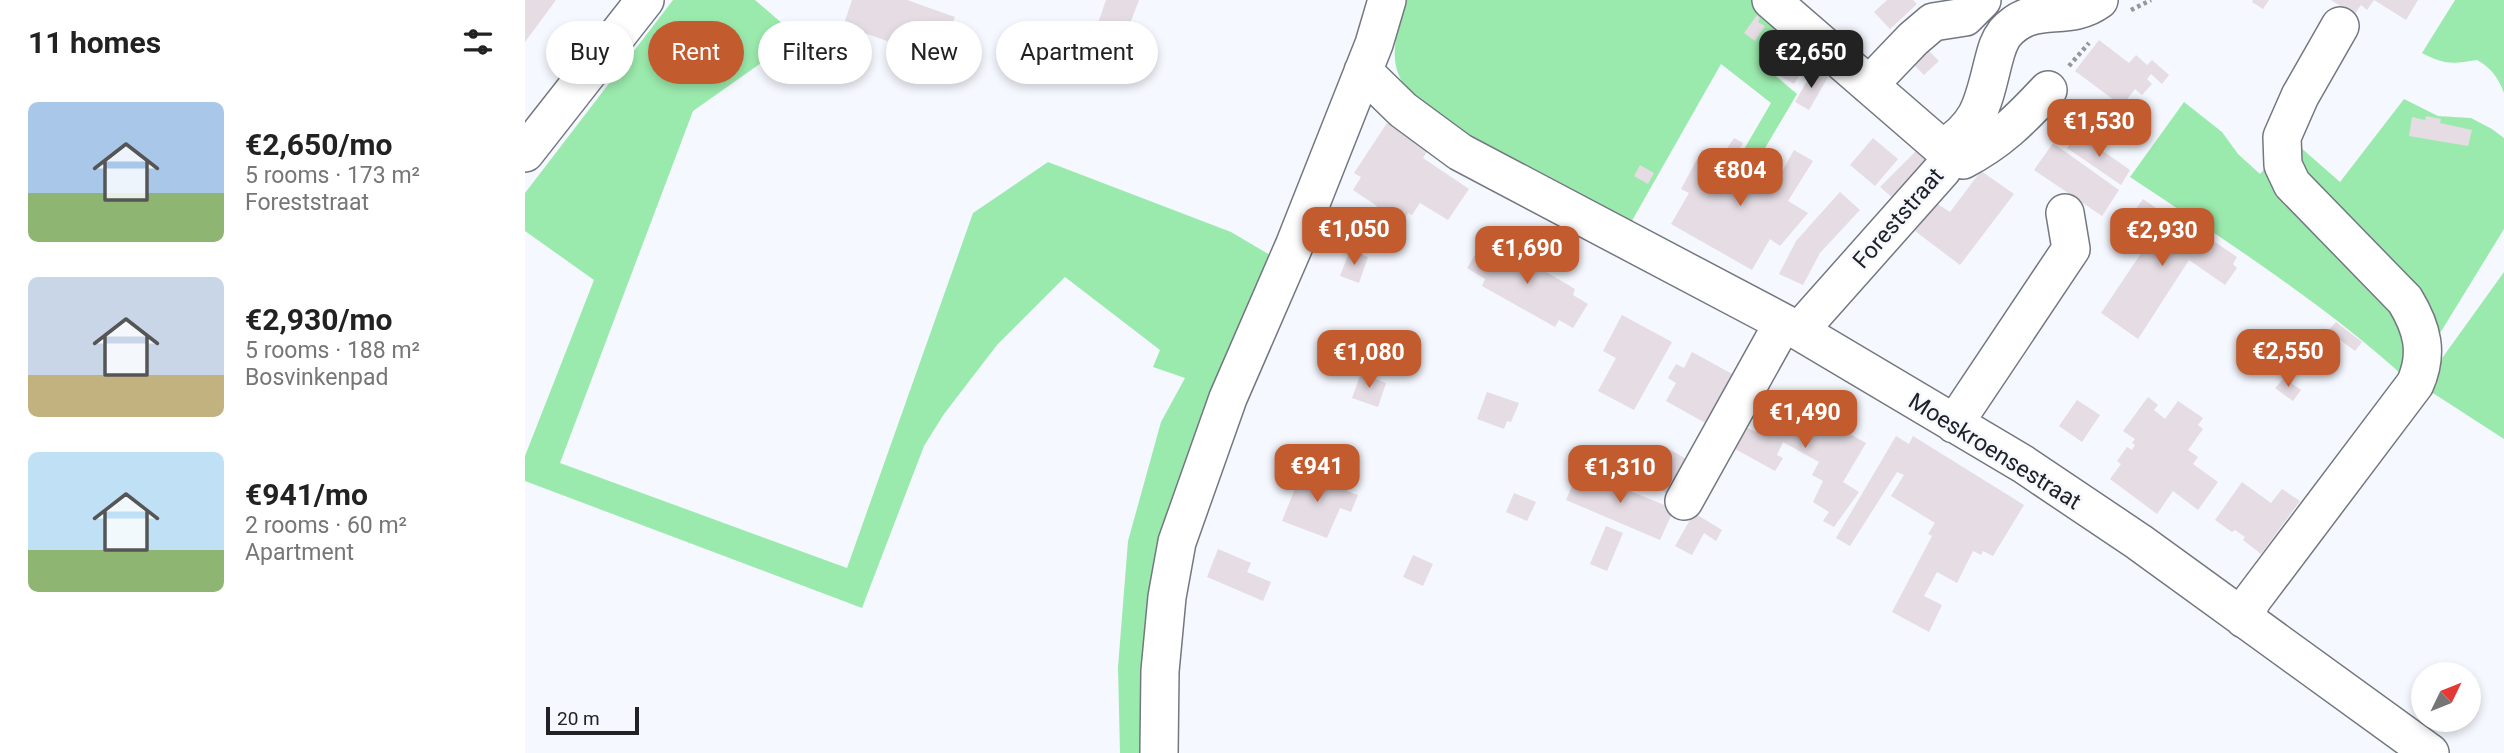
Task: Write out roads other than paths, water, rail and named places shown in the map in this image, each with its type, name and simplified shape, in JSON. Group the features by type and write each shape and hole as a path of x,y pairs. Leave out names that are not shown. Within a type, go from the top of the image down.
{"street":[{"path":"525,153 645,0"},
{"path":"1159,753 1160,671 1167,597 1177,542 1228,398 1294,246 1363,71 1387,0"},
{"name":"Foreststraat","path":"1684,501 1791,327 1942,170 1947,152 1771,0"},
{"path":"1869,85 1933,22 1965,17 1982,0"},
{"path":"2048,90 2021,119 1991,145 1963,160 1947,152 1980,112 1997,46 2005,33 2033,13 2074,12 2099,0"},
{"path":"2244,619 2252,600 2407,395 2421,370 2424,347 2418,321 2405,300 2292,184 2283,165 2282,137 2300,96 2340,26"},
{"name":"Moeskroensestraat","path":"1363,71 1402,110 1460,152 1791,327 2023,464 2139,542 2430,753"},
{"path":"1954,424 2071,249 2065,213"}]}
